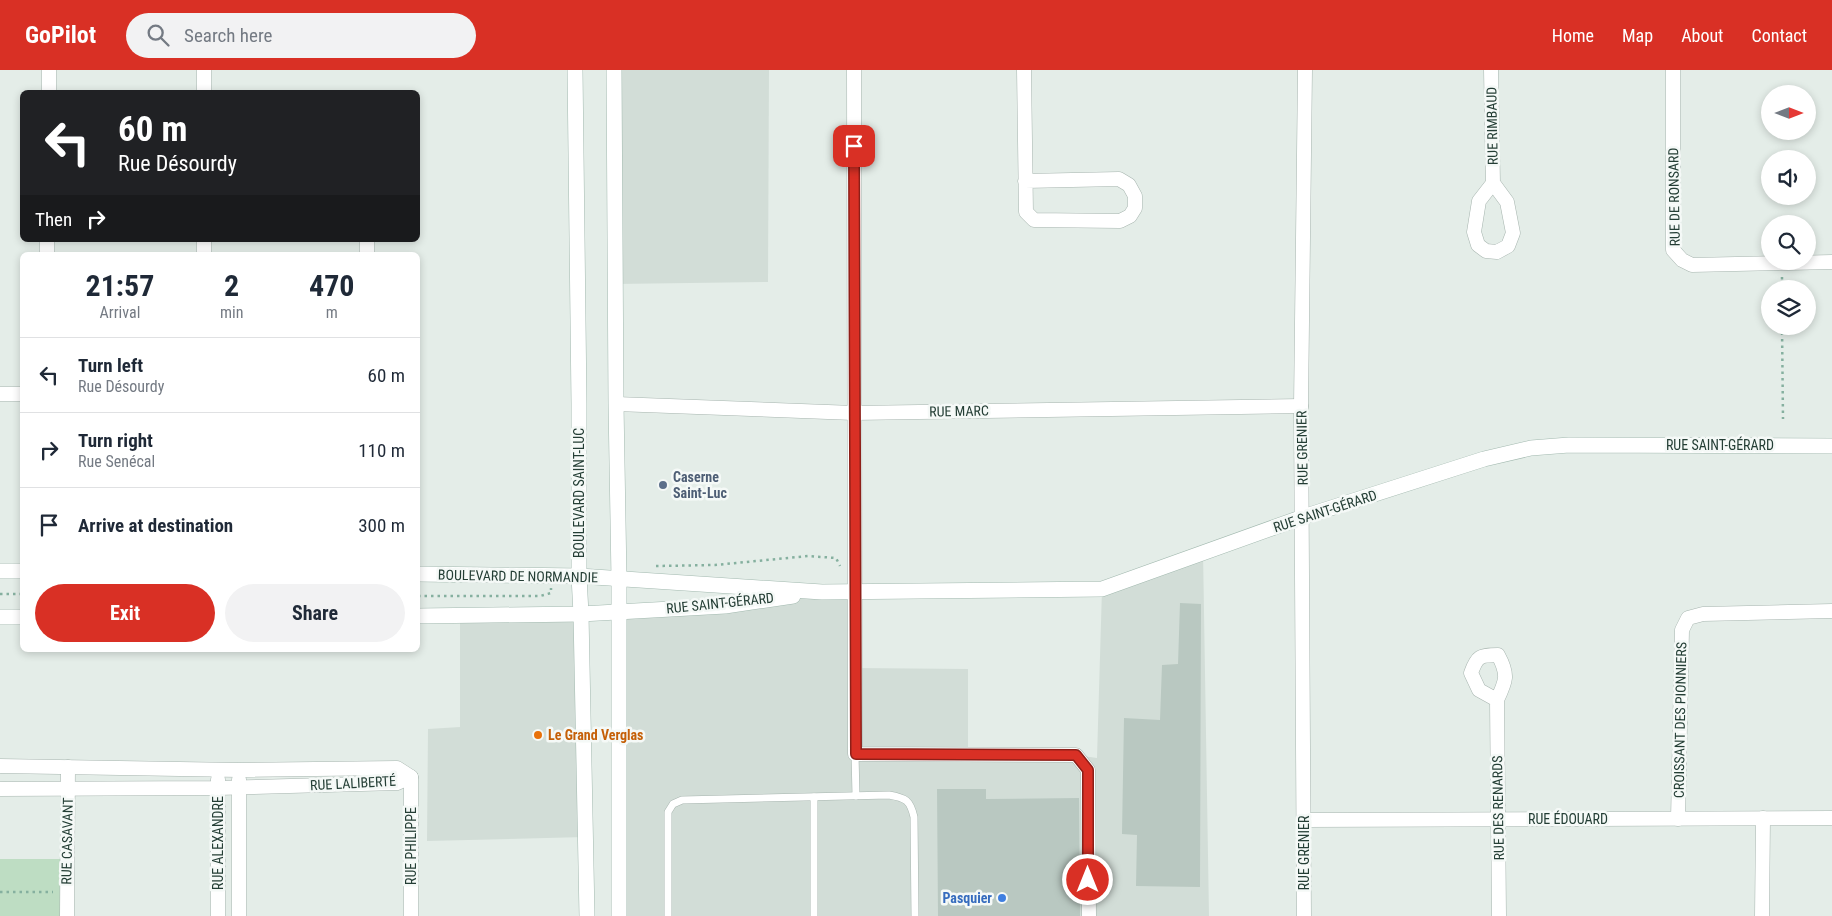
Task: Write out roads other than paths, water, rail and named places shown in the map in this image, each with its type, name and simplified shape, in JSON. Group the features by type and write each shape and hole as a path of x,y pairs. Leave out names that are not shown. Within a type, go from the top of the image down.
{"street":[{"path":"49,70 49,90"},
{"path":"204,70 204,90"},
{"name":"BOULEVARD SAINT-LUC","path":"575,70 579,576 587,916"},
{"path":"614,70 619,579 619,916"},
{"path":"854,70 856,754 1076,755 1088,770 1089,916"},
{"path":"1024,70 1025,181 1026,212 1034,220 1120,220 1130,216 1135,208 1135,196 1129,184 1119,179 1025,181"},
{"name":"RUE GRENIER","path":"1304,916 1302,406 1305,70"},
{"name":"RUE RIMBAUD","path":"1491,70 1492,183"},
{"name":"RUE DE RONSARD","path":"1673,70 1673,250 1682,260 1692,265 1832,262"},
{"path":"0,394 20,394"},
{"name":"RUE MARC","path":"616,404 854,413 1302,406"},
{"name":"RUE SAINT-GÉRARD","path":"619,579 822,592 1102,589 1303,517 1484,459 1532,448 1568,444 1832,446"},
{"path":"0,571 20,571"},
{"name":"BOULEVARD DE NORMANDIE","path":"420,574 579,576 619,579"},
{"name":"RUE SAINT-GÉRARD","path":"618,612 724,606 822,592"},
{"name":"CROISSANT DES PIONNIERS","path":"1678,819 1682,630 1688,618 1703,614 1832,611"},
{"path":"420,616 618,612"},
{"path":"0,617 20,617"},
{"name":"RUE DES RENARDS","path":"1497,700 1500,916"},
{"name":"RUE LALIBERTÉ","path":"0,766 219,770 397,768 411,777"},
{"name":"RUE CASAVANT","path":"67,916 68,767"},
{"name":"RUE ALEXANDRE","path":"218,916 219,770"},
{"name":"RUE ALEXANDRE","path":"239,770 239,916"},
{"name":"RUE LALIBERTÉ","path":"0,789 218,788 397,783 411,777"},
{"name":"RUE PHILIPPE","path":"411,777 411,916"},
{"path":"1762,916 1763,818"},
{"name":"RUE ÉDOUARD","path":"1304,820 1832,818"}],"lane":[{"path":"856,754 856,796"},
{"path":"668,916 668,812 673,804 682,800 889,795 902,798 912,804 914,817 915,916"},
{"path":"814,797 814,916"}],"place":[{"name":"Caserne Saint-Luc","path":"663,485"},
{"name":"Le Grand Verglas","path":"538,735"},
{"name":"Pasquier","path":"1002,898"}]}
